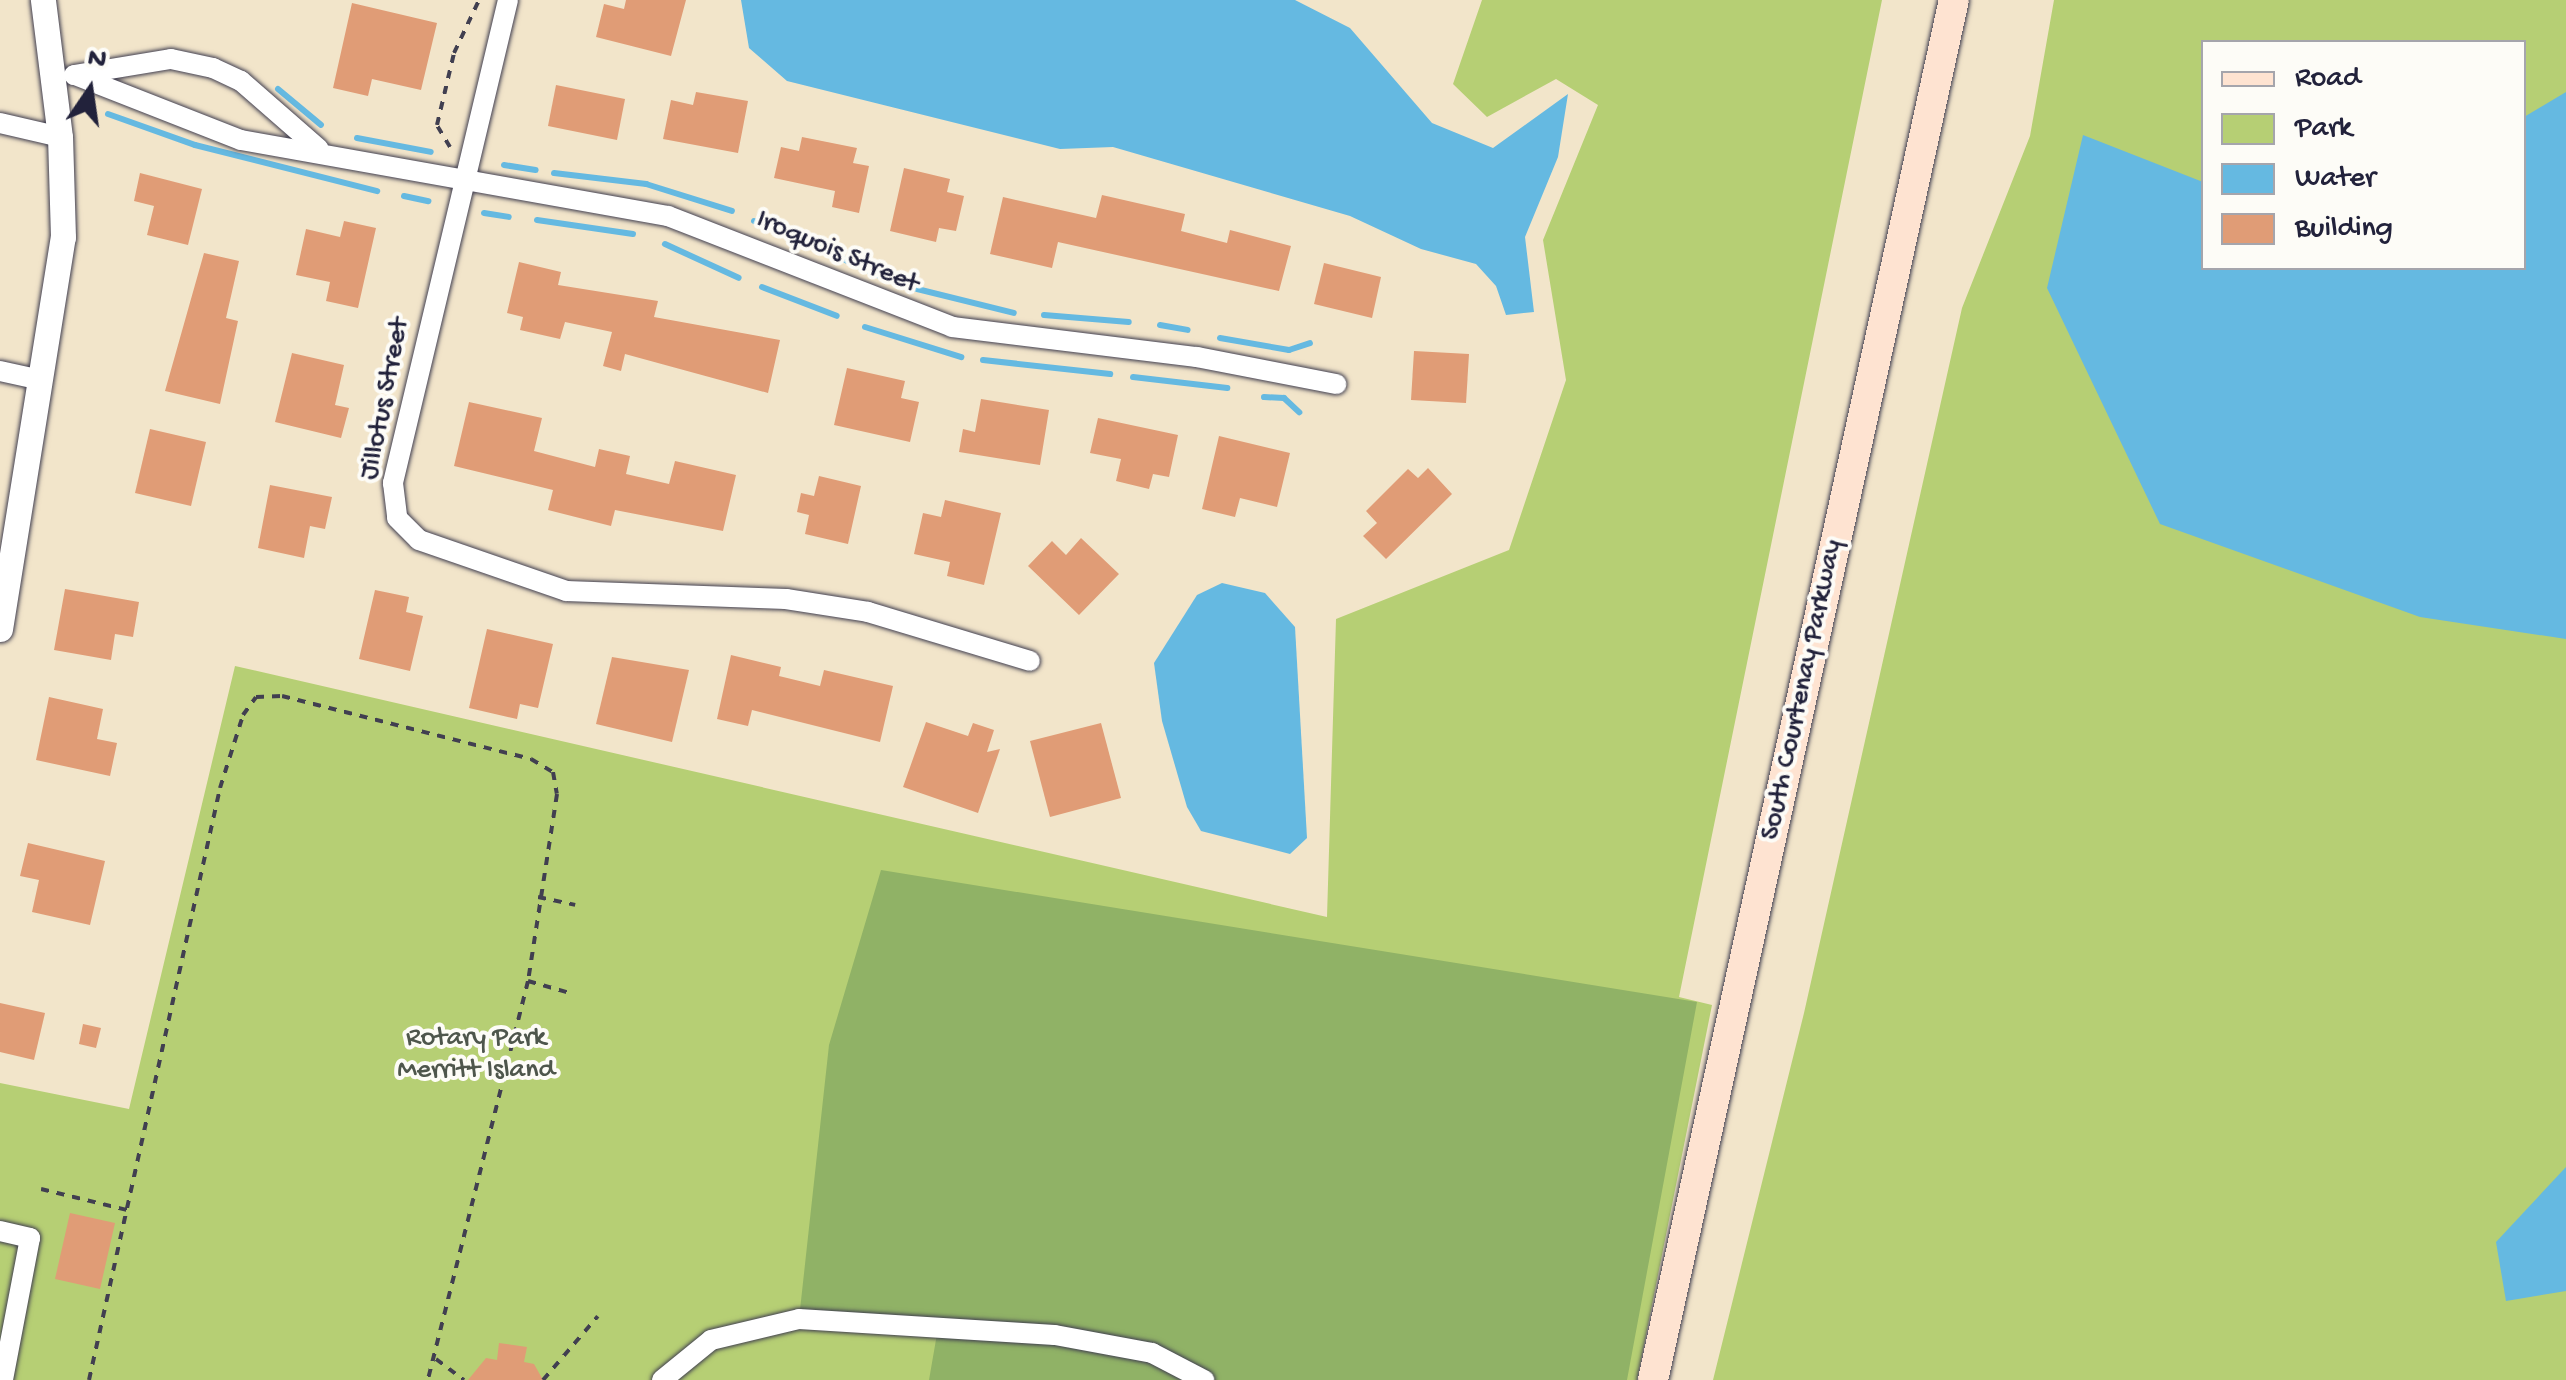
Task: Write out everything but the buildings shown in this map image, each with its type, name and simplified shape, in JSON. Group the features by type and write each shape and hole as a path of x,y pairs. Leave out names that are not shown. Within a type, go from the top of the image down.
{"main road":[{"name":"South Courtenay Parkway","path":"1653,1380 1954,0"}],"street":[{"path":"0,629 62,237 60,137 64,75 43,0"},
{"name":"Jillotus Street","path":"508,0 460,183 393,483 398,518 419,540 566,591 786,599 868,612 1030,661"},
{"name":"Iroquois Street","path":"64,75 171,59 213,68 241,81 321,151"},
{"name":"Iroquois Street","path":"64,75 242,140 321,151 460,183 686,221 952,328 1197,357 1336,384"},
{"path":"0,123 60,137"},
{"path":"0,371 41,380"},
{"path":"0,1231 30,1238 3,1380"},
{"path":"662,1380 711,1340 800,1319 1055,1335 1152,1353 1204,1380"}],"path":[{"path":"466,159 437,125 454,53 479,0"},
{"path":"89,1380 220,788 243,715 256,697 282,696 531,759 553,772 557,794 528,981 428,1380"},
{"path":"538,897 575,905"},
{"path":"528,981 570,993"},
{"path":"41,1190 127,1210"},
{"path":"543,1380 598,1316"},
{"path":"435,1358 464,1380"}],"green space":[{"name":"Rotary Park Merritt Island","path":"1482,0 1882,0 1679,997 1712,1005 1637,1380 0,1380 0,1083 129,1109 235,666 1327,917 1336,619 1509,550 1566,380 1543,240 1598,105 1556,79 1487,117 1453,84"},
{"path":"2054,0 2566,0 2566,1380 1713,1380 1804,1013 1962,308 2030,136"},
{"path":"881,870 1697,1002 1627,1380 929,1380 938,1328 799,1319 829,1045"}],"water":[{"path":"741,0 1295,0 1350,28 1432,123 1493,148 1568,94 1558,157 1525,237 1534,312 1506,315 1496,286 1476,264 1421,249 1350,216 1113,147 1060,149 787,81 749,48"},
{"path":"2566,92 2566,639 2420,617 2160,524 2047,288 2083,135 2201,181 2201,270 2526,270 2526,116"},
{"path":"1222,583 1265,593 1295,627 1307,838 1290,854 1201,831 1187,807 1162,721 1154,663 1197,595"},
{"path":"2566,1167 2566,1291 2506,1301 2496,1242"}],"waterway":[{"path":"278,89 321,125"},
{"path":"108,114 195,145 377,191"},
{"path":"357,138 431,152"},
{"path":"504,165 536,170"},
{"path":"554,173 646,184 732,211"},
{"path":"404,196 428,201"},
{"path":"484,213 509,217"},
{"path":"537,220 633,234"},
{"path":"754,221 765,225"},
{"path":"789,234 880,276"},
{"path":"665,244 739,278"},
{"path":"905,286 1014,313"},
{"path":"762,287 837,316"},
{"path":"1044,315 1129,322"},
{"path":"1160,325 1188,330"},
{"path":"865,327 961,357"},
{"path":"1220,338 1289,350 1310,343"},
{"path":"983,360 1110,374"},
{"path":"1133,377 1227,388"},
{"path":"1264,397 1284,398 1299,412"}]}
